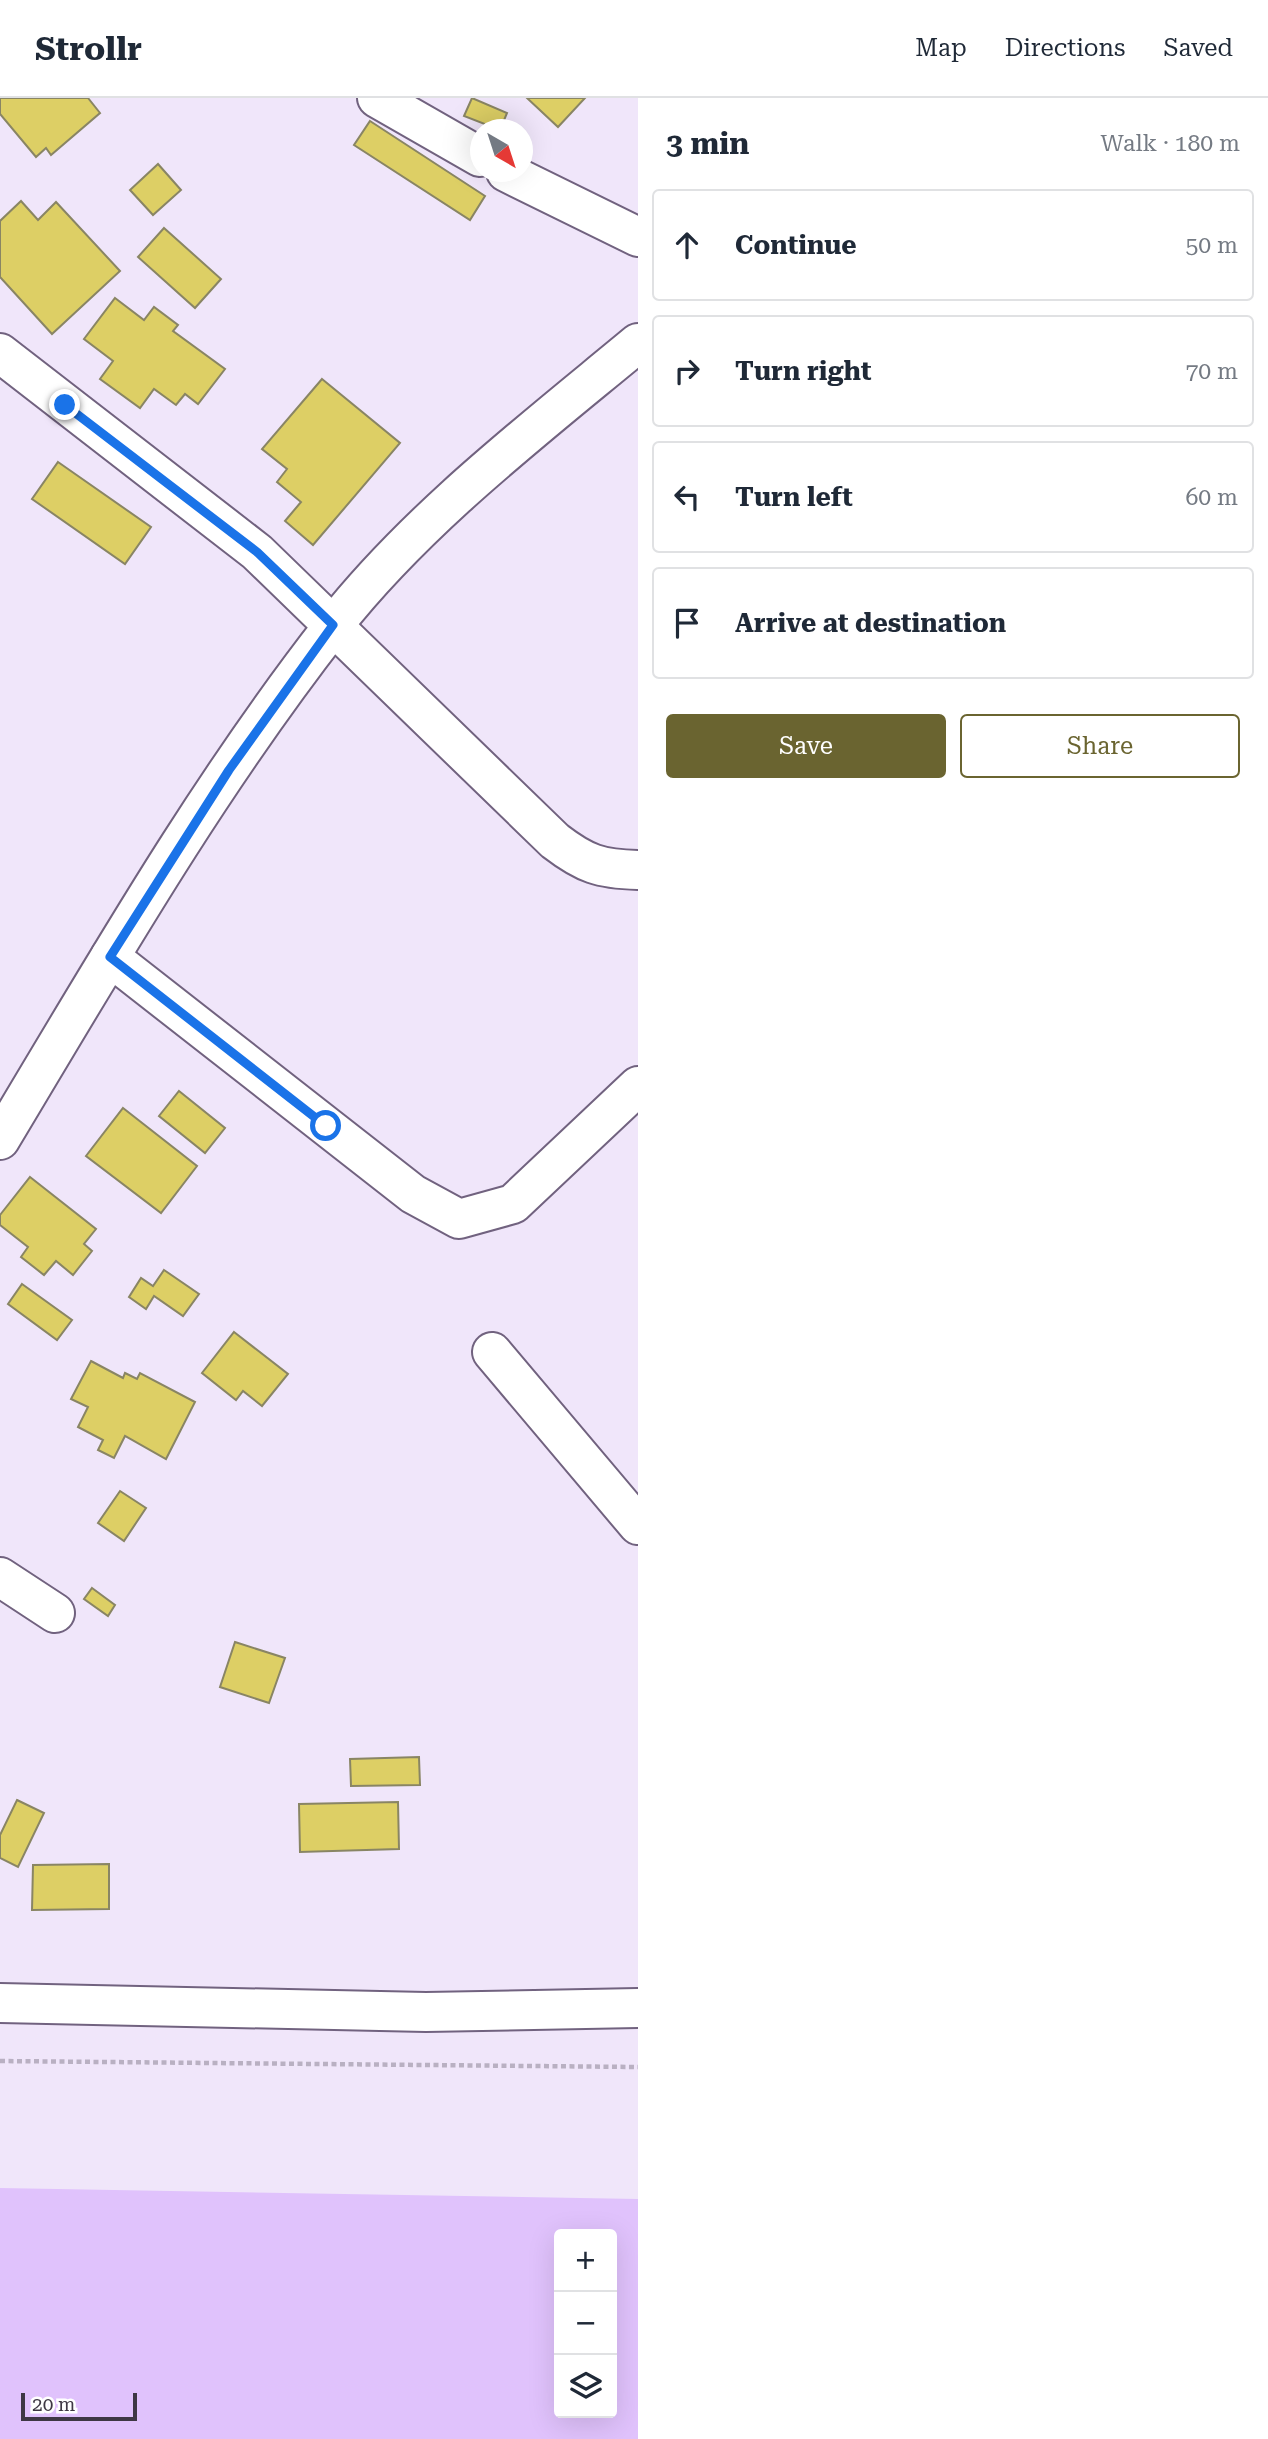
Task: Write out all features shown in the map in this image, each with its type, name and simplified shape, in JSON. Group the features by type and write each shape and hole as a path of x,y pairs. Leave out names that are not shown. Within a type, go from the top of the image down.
{"street":[{"path":"377,98 470,151"},
{"path":"526,182 638,237"},
{"path":"0,1140 110,957 229,770 333,625 419,530 638,343"},
{"path":"0,353 257,552 555,841 582,861 609,869 638,870"},
{"path":"110,957 413,1194 459,1219 513,1204 638,1086"},
{"path":"492,1352 638,1525"},
{"path":"0,1577 55,1613"},
{"path":"0,2003 426,2012 638,2008"}],"path":[{"path":"0,2060 638,2067"}],"shaded area":[{"path":"0,2188 638,2199 638,2439 0,2439"}],"building":[{"path":"0,98 88,98 100,113 51,155 46,148 36,157 0,114"},
{"path":"472,98 507,113 505,119 472,119 464,116"},
{"path":"527,98 585,98 558,127"},
{"path":"370,121 485,196 470,220 354,145"},
{"path":"158,164 181,190 153,215 130,190"},
{"path":"21,201 38,220 56,202 120,271 52,334 0,277 0,221"},
{"path":"164,228 221,279 195,308 138,257"},
{"path":"115,298 144,320 154,307 178,325 173,331 225,369 198,404 185,394 176,405 154,389 140,408 100,379 113,361 84,339"},
{"path":"322,379 400,443 313,545 285,521 301,502 277,482 287,469 262,449"},
{"path":"58,462 151,527 125,564 32,499"},
{"path":"179,1091 225,1128 205,1153 159,1116"},
{"path":"123,1108 197,1166 161,1213 86,1156"},
{"path":"30,1177 96,1229 84,1244 92,1251 73,1275 56,1261 44,1275 21,1257 28,1247 0,1225 0,1215"},
{"path":"164,1270 199,1294 183,1316 154,1296 146,1309 129,1297 141,1278 153,1286"},
{"path":"22,1284 72,1320 57,1340 8,1304"},
{"path":"234,1332 288,1374 262,1406 243,1391 236,1400 202,1373"},
{"path":"91,1361 123,1378 125,1373 137,1379 140,1373 195,1402 166,1459 125,1436 114,1458 98,1450 103,1440 78,1427 88,1407 71,1399"},
{"path":"120,1491 146,1508 124,1541 98,1523"},
{"path":"92,1588 115,1605 108,1616 84,1599"},
{"path":"235,1642 285,1658 269,1703 220,1687"},
{"path":"419,1757 420,1785 351,1786 350,1759"},
{"path":"17,1800 44,1813 18,1867 0,1858 0,1835"},
{"path":"398,1802 399,1849 300,1852 299,1804"},
{"path":"109,1864 109,1909 32,1910 33,1865"}],"route":[{"path":"65,405 257,552 333,625 229,770 110,957 326,1126"}]}
